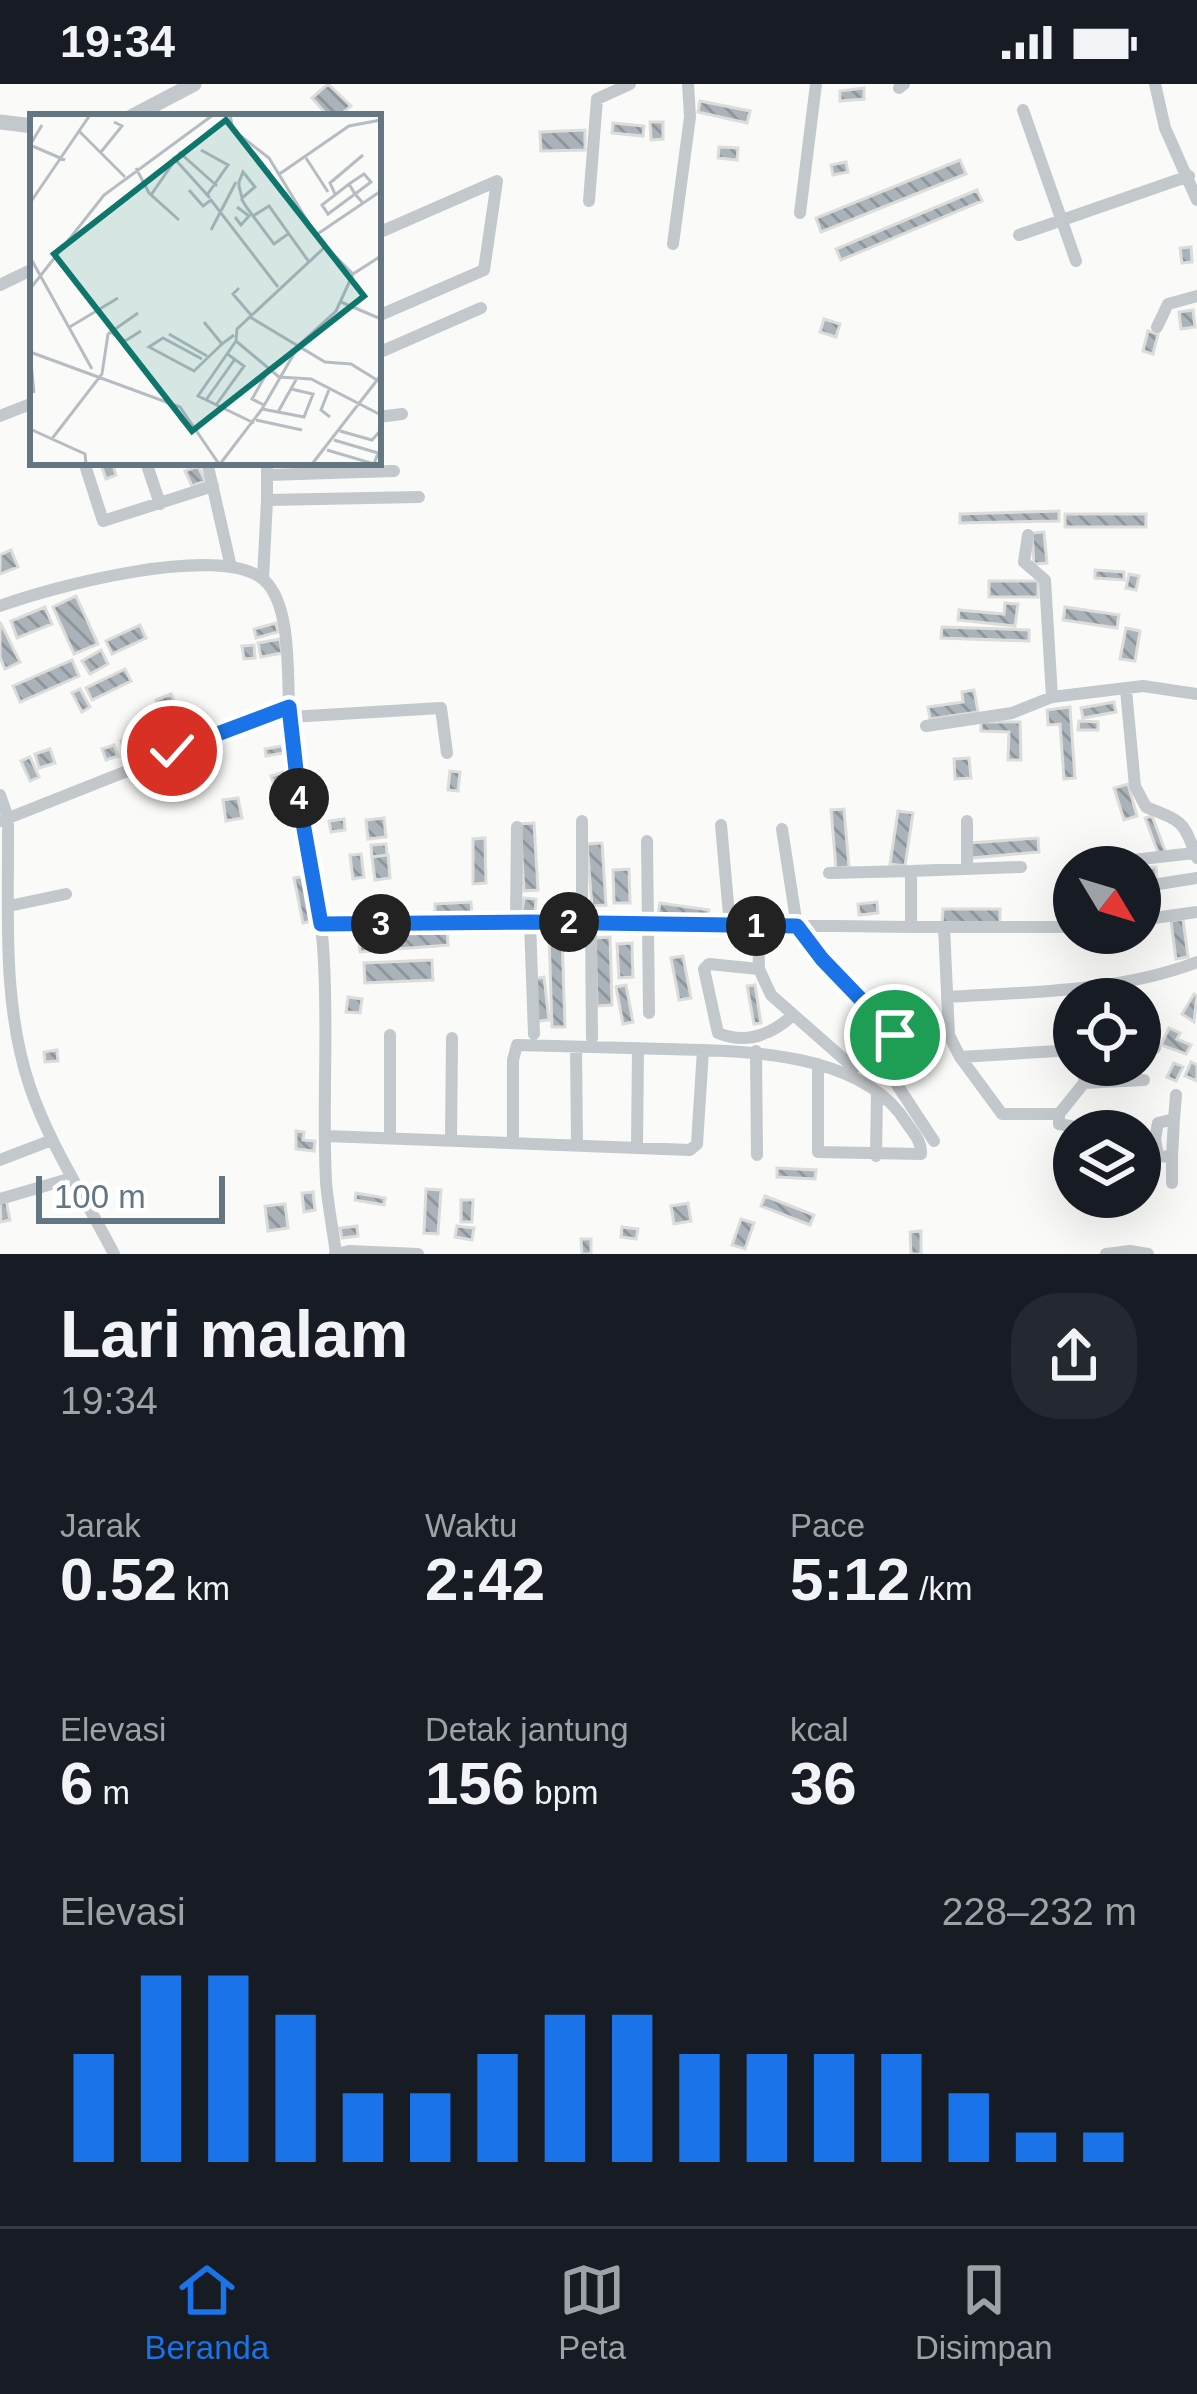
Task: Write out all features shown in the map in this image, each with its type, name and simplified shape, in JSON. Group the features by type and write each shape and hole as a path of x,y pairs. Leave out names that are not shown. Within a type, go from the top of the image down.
{"street":[{"path":"137,114 194,84"},
{"path":"589,200 597,99 630,84"},
{"path":"673,244 690,117 688,84"},
{"path":"800,213 816,84"},
{"path":"1155,84 1165,128 1197,200"},
{"path":"1023,110 1076,261"},
{"path":"0,122 30,126"},
{"path":"1019,235 1189,176"},
{"path":"381,231 496,181 484,270 381,315"},
{"path":"0,285 30,274"},
{"path":"1157,327 1168,304 1197,296"},
{"path":"381,352 481,308"},
{"path":"0,416 30,404"},
{"path":"381,417 402,414"},
{"path":"85,465 103,521 213,486"},
{"path":"147,465 160,504"},
{"path":"208,465 231,567"},
{"path":"394,471 267,469 263,579 281,610 289,712 321,924 327,1004 326,1183 336,1254 418,1254"},
{"path":"267,500 419,497"},
{"path":"1028,535 1024,562 1045,580 1052,697"},
{"path":"0,605 54,586 179,566 231,567 263,579"},
{"path":"926,726 1012,713 1052,697 1165,687 1197,694"},
{"path":"1126,690 1135,786 1146,807 1173,816 1188,828 1196,855 1161,858"},
{"path":"4,820 289,712 441,708 448,753"},
{"path":"0,795 14,1028 30,1088 52,1140 114,1254"},
{"path":"582,821 592,1038"},
{"path":"967,821 967,869"},
{"path":"721,825 730,926"},
{"path":"517,827 534,1034"},
{"path":"782,830 797,926 822,959 893,1031 895,1040 880,1059 934,1141"},
{"path":"647,841 649,1013"},
{"path":"830,873 1021,867"},
{"path":"911,871 911,927"},
{"path":"1161,884 1197,878"},
{"path":"6,898 66,894"},
{"path":"1161,917 1197,912"},
{"path":"321,924 1053,927"},
{"path":"758,926 759,969 771,995 776,1030"},
{"path":"944,927 949,1035 960,1057 1002,1114 1053,1114"},
{"path":"947,997 1085,988 1197,962"},
{"path":"759,969 709,964 704,969 718,1034 754,1038 776,1030 794,1015"},
{"path":"771,995 854,1068"},
{"path":"390,1035 390,1136"},
{"path":"452,1038 452,1139"},
{"path":"513,1143 517,1045 756,1052 818,1064 892,1101 922,1150 916,1156 818,1152 818,1064"},
{"path":"577,1047 577,1145"},
{"path":"637,1148 638,1048"},
{"path":"326,1136 690,1150 697,1144 703,1050"},
{"path":"960,1057 1053,1051"},
{"path":"756,1052 757,1155"},
{"path":"1062,1110 1082,1086"},
{"path":"876,1156 877,1092"},
{"path":"1172,1183 1176,1095"},
{"path":"1161,1122 1174,1119"},
{"path":"0,1160 52,1140"},
{"path":"1161,1156 1172,1157"},
{"path":"0,1199 72,1178"},
{"path":"1106,1254 1148,1254"}],"building":[{"path":"328,84 351,106 342,114 326,114 312,98"},
{"path":"864,88 864,99 840,101 840,91"},
{"path":"700,101 750,111 747,123 698,112"},
{"path":"650,122 663,122 663,139 651,140"},
{"path":"613,123 644,126 643,136 612,133"},
{"path":"585,130 585,150 541,151 540,132"},
{"path":"719,147 738,148 737,160 718,158"},
{"path":"960,160 966,174 821,232 816,218"},
{"path":"846,162 848,172 833,175 831,165"},
{"path":"977,190 982,201 841,260 836,249"},
{"path":"1191,247 1192,262 1182,263 1180,248"},
{"path":"1193,310 1195,327 1181,329 1179,312"},
{"path":"824,319 840,324 836,337 820,332"},
{"path":"1148,331 1158,334 1153,354 1143,351"},
{"path":"101,465 113,465 116,475 106,479"},
{"path":"198,466 205,481 192,486 185,471"},
{"path":"1059,511 1059,521 960,523 960,514"},
{"path":"1065,514 1146,514 1146,527 1065,527"},
{"path":"1044,532 1047,563 1034,564 1032,533"},
{"path":"11,550 18,567 0,574 0,555"},
{"path":"1095,570 1124,572 1124,580 1095,578"},
{"path":"1129,574 1139,576 1136,590 1126,588"},
{"path":"989,581 1038,581 1038,597 989,597"},
{"path":"76,596 98,644 74,654 53,607"},
{"path":"1005,603 1018,604 1015,626 958,620 959,610 1004,614"},
{"path":"45,607 52,624 17,638 11,621"},
{"path":"1065,607 1119,615 1117,628 1063,620"},
{"path":"0,622 20,662 5,669 0,657"},
{"path":"276,623 278,632 256,638 254,629"},
{"path":"140,625 146,638 112,654 106,641"},
{"path":"942,627 1029,630 1029,641 941,638"},
{"path":"1126,628 1140,631 1135,661 1120,659"},
{"path":"280,639 282,653 261,657 258,643"},
{"path":"254,645 255,658 244,659 242,646"},
{"path":"101,650 108,664 90,674 82,661"},
{"path":"72,660 79,676 20,702 13,686"},
{"path":"125,669 131,681 92,700 86,688"},
{"path":"80,689 90,707 82,712 72,693"},
{"path":"974,690 978,712 930,719 928,707 963,702 962,692"},
{"path":"171,694 175,704 160,710 156,700"},
{"path":"1114,702 1116,712 1083,718 1081,708"},
{"path":"1070,707 1075,778 1064,779 1060,724 1048,725 1047,710"},
{"path":"180,716 186,733 171,739 164,721"},
{"path":"197,716 204,732 195,736 189,719"},
{"path":"1079,721 1098,722 1098,730 1078,730"},
{"path":"981,722 1020,722 1021,760 1008,760 1009,732 981,731"},
{"path":"133,735 138,745 125,751 121,741"},
{"path":"114,745 118,756 106,760 102,749"},
{"path":"287,745 289,752 266,756 265,749"},
{"path":"50,749 55,763 39,768 35,754"},
{"path":"196,752 203,763 193,771 185,760"},
{"path":"30,757 39,777 30,781 21,761"},
{"path":"969,758 971,778 955,779 954,759"},
{"path":"287,771 295,798 279,802 271,776"},
{"path":"450,771 460,772 458,791 448,790"},
{"path":"1128,784 1137,816 1124,820 1114,788"},
{"path":"238,798 242,818 226,821 223,800"},
{"path":"844,809 849,867 836,868 831,810"},
{"path":"898,811 913,813 905,866 890,864"},
{"path":"1152,816 1166,853 1161,854 1161,846 1156,846 1145,818"},
{"path":"384,818 386,837 368,839 366,820"},
{"path":"344,819 345,830 331,832 329,821"},
{"path":"534,823 538,890 524,891 520,824"},
{"path":"485,838 486,883 473,884 473,839"},
{"path":"1038,838 1039,852 971,858 970,843"},
{"path":"602,843 606,905 592,906 587,844"},
{"path":"386,844 387,855 372,857 371,845"},
{"path":"361,854 364,877 353,879 350,855"},
{"path":"388,855 390,878 375,880 372,857"},
{"path":"629,869 630,903 614,903 613,870"},
{"path":"305,876 313,921 303,923 294,878"},
{"path":"524,898 536,899 535,912 522,911"},
{"path":"471,902 472,914 435,915 435,904"},
{"path":"877,902 878,913 859,915 858,904"},
{"path":"660,903 709,910 707,920 658,913"},
{"path":"943,909 1000,909 1000,923 942,923"},
{"path":"1183,919 1188,957 1176,959 1171,921"},
{"path":"447,927 448,945 360,952 358,934"},
{"path":"562,934 565,1027 552,1027 549,935"},
{"path":"610,937 612,1005 597,1006 595,938"},
{"path":"632,943 633,977 619,978 617,944"},
{"path":"683,956 691,998 679,1000 671,958"},
{"path":"432,960 433,980 365,983 364,963"},
{"path":"544,977 549,1020 538,1021 534,979"},
{"path":"626,985 633,1022 623,1024 616,987"},
{"path":"755,985 761,1023 754,1024 747,986"},
{"path":"1197,996 1194,1022 1182,1014"},
{"path":"348,997 362,999 360,1013 346,1012"},
{"path":"1169,1028 1180,1033 1177,1039 1191,1045 1186,1054 1161,1045"},
{"path":"57,1050 58,1061 45,1062 44,1052"},
{"path":"1191,1062 1197,1065 1197,1081 1185,1076"},
{"path":"1174,1063 1183,1067 1176,1081 1167,1077"},
{"path":"296,1131 304,1132 303,1140 315,1141 314,1151 296,1149"},
{"path":"777,1168 816,1170 815,1179 777,1177"},
{"path":"426,1189 441,1190 438,1234 424,1233"},
{"path":"313,1192 315,1210 304,1212 302,1193"},
{"path":"356,1193 385,1198 384,1205 355,1200"},
{"path":"765,1196 814,1215 810,1225 761,1206"},
{"path":"6,1200 10,1220 1,1222 0,1201"},
{"path":"461,1200 473,1200 472,1222 461,1222"},
{"path":"688,1203 691,1221 674,1224 671,1206"},
{"path":"285,1204 288,1228 268,1231 265,1206"},
{"path":"741,1219 754,1223 745,1249 732,1245"},
{"path":"357,1226 358,1236 342,1238 340,1228"},
{"path":"457,1226 474,1228 472,1240 455,1237"},
{"path":"622,1227 638,1229 636,1239 621,1237"},
{"path":"921,1231 921,1254 911,1254 910,1232"},
{"path":"581,1239 591,1239 591,1254 582,1254"}],"route":[{"path":"172,751 289,707 321,924 797,926 895,1035"}]}
